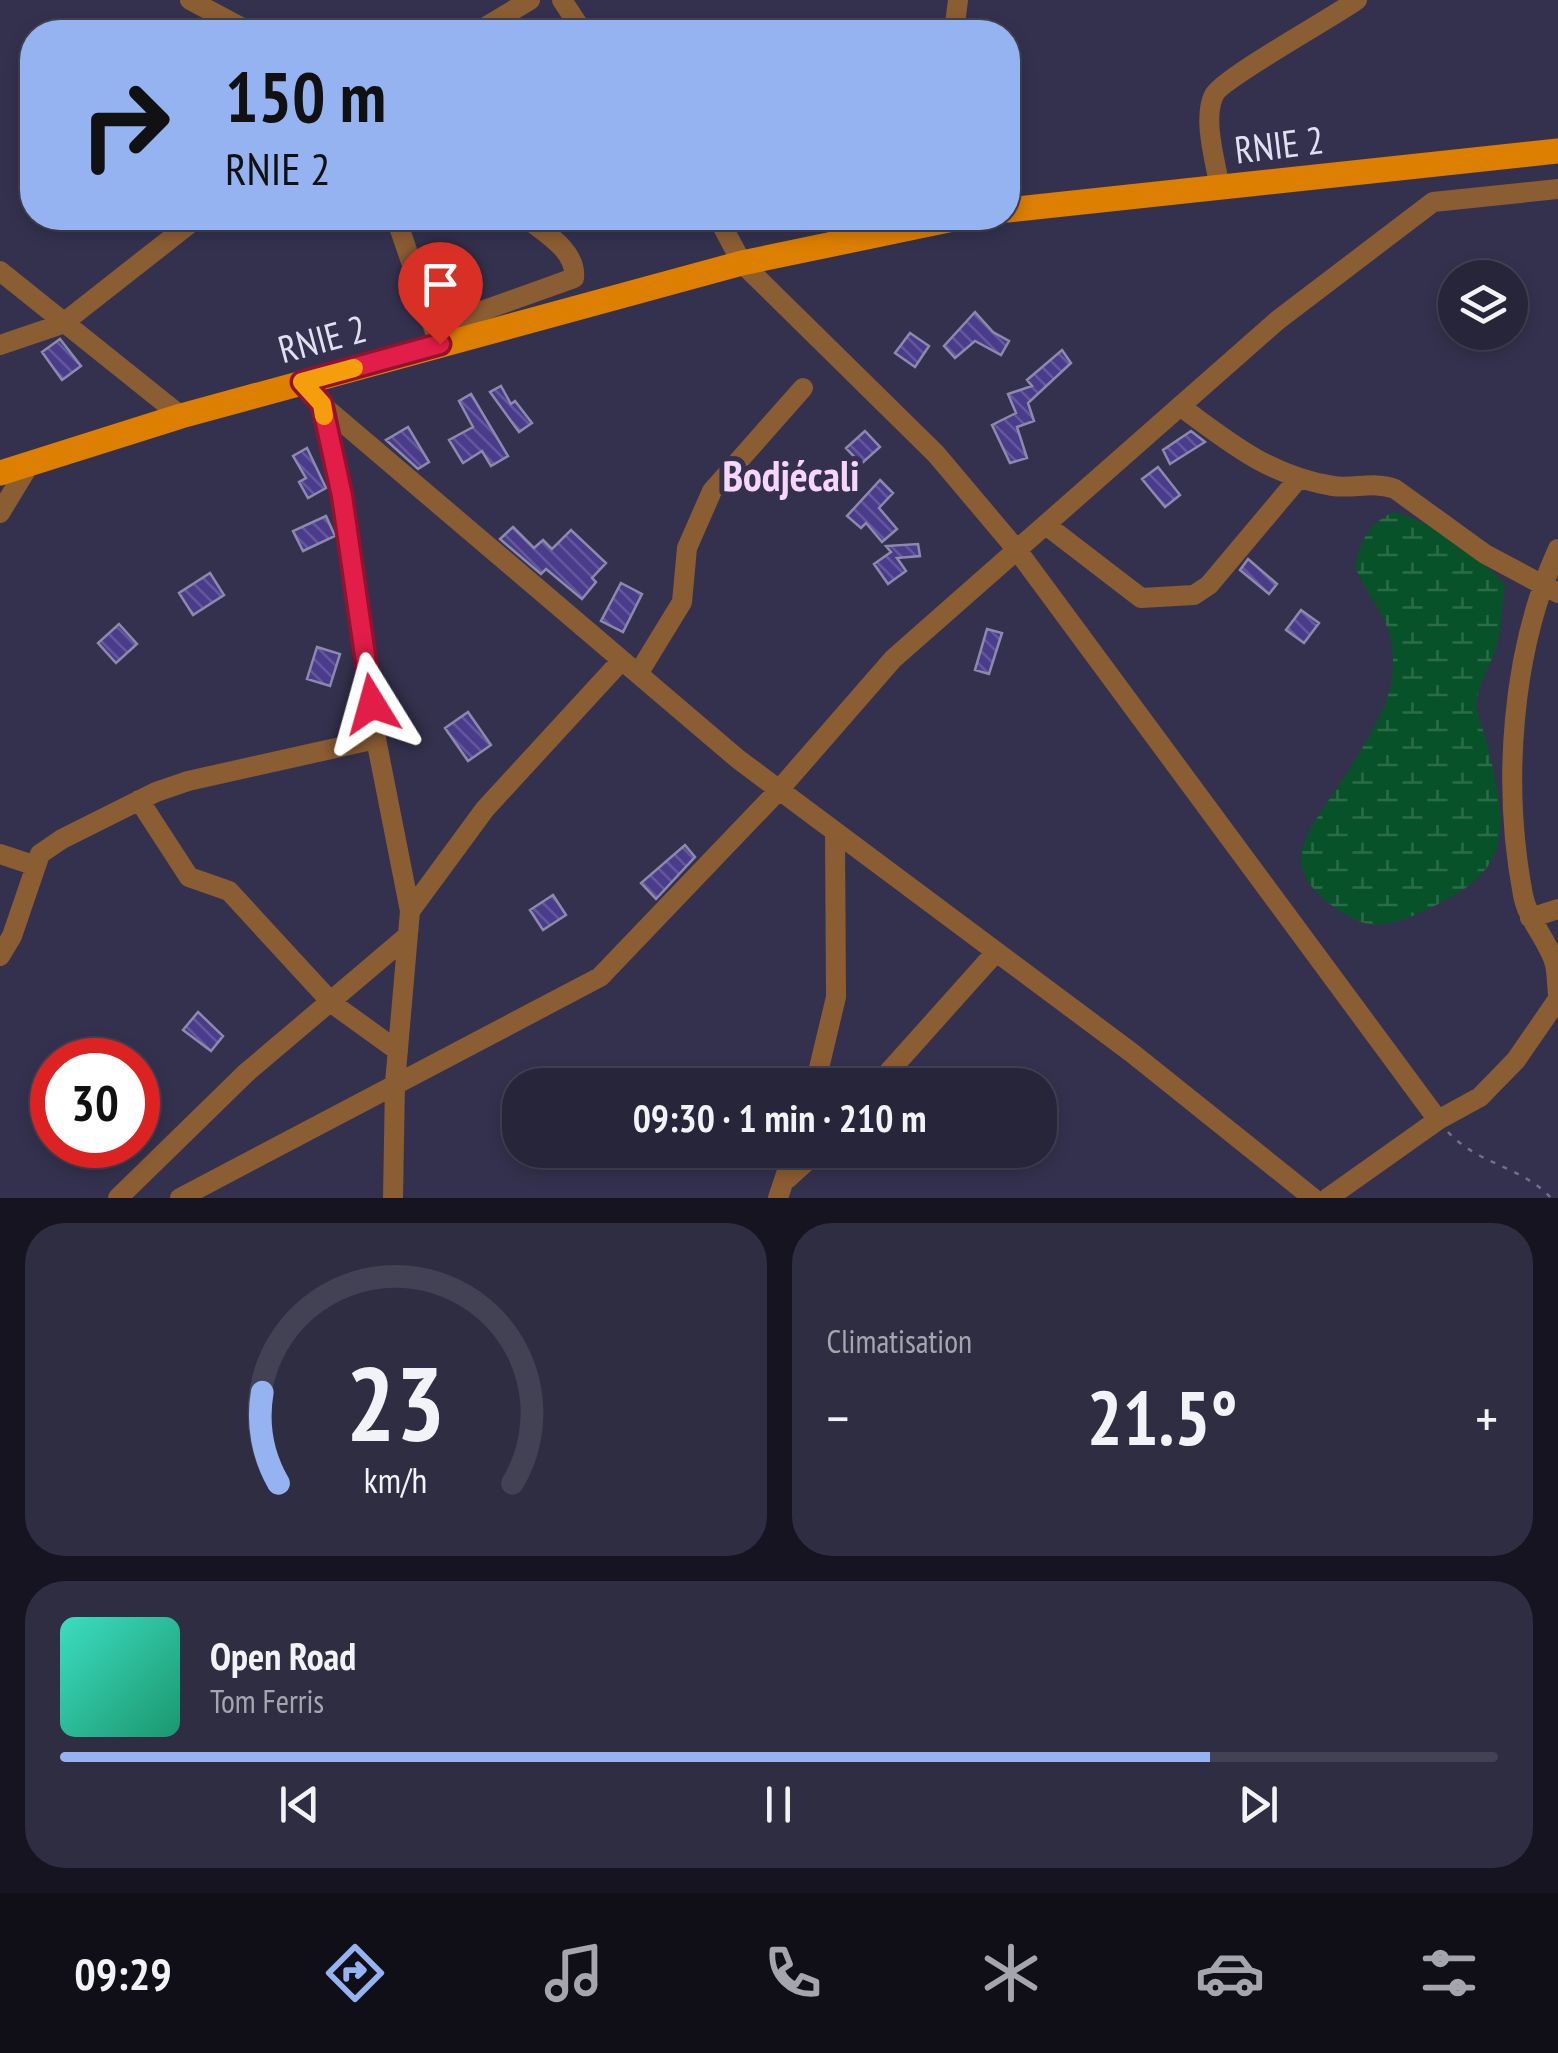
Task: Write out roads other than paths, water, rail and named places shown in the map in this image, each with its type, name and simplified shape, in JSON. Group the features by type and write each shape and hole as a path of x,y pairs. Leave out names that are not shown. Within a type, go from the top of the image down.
{"main road":[{"name":"RNIE 2","path":"1020,209 1558,151"},
{"name":"RNIE 2","path":"0,473 437,337 883,230"}],"street":[{"path":"190,0 228,20"},
{"path":"496,20 530,0"},
{"path":"1220,188 1210,112 1212,96 1223,82 1315,30 1357,0"},
{"path":"180,1198 600,977 778,791 893,659 1278,320 1433,202 1558,190"},
{"path":"9,342 62,324 182,230"},
{"path":"400,230 437,337 574,278 575,266 560,245 541,230"},
{"path":"724,230 742,263 936,454 1017,550 1438,1120"},
{"path":"0,272 181,416"},
{"path":"9,342 26,295"},
{"path":"302,382 322,404 778,791 996,952 1313,1198"},
{"path":"410,911 485,809 630,667 682,602 687,548 712,491 803,388"},
{"path":"322,404 342,496 376,739 410,911 404,939 395,1083 394,1198"},
{"path":"1180,406 1260,465 1298,479 1338,487 1383,484 1395,489 1485,554 1551,590"},
{"path":"0,513 31,462"},
{"path":"1046,524 1141,598 1194,594 1209,585 1298,479"},
{"path":"1328,1198 1490,1087 1516,1060 1558,997 1555,964 1523,898 1514,820 1513,758 1530,638 1551,590 1558,549"},
{"path":"0,956 12,936 40,854 62,839 138,800 188,781 376,739"},
{"path":"138,800 189,877 229,891 333,1004 398,1051"},
{"path":"819,1068 836,997 835,832"},
{"path":"0,854 36,866"},
{"path":"1530,918 1558,909"},
{"path":"126,1195 246,1073 333,1004 404,939"},
{"path":"892,1068 996,952"},
{"path":"781,1190 802,1168"}],"district":[{"name":"Bodjécali","path":"791,475"}]}
